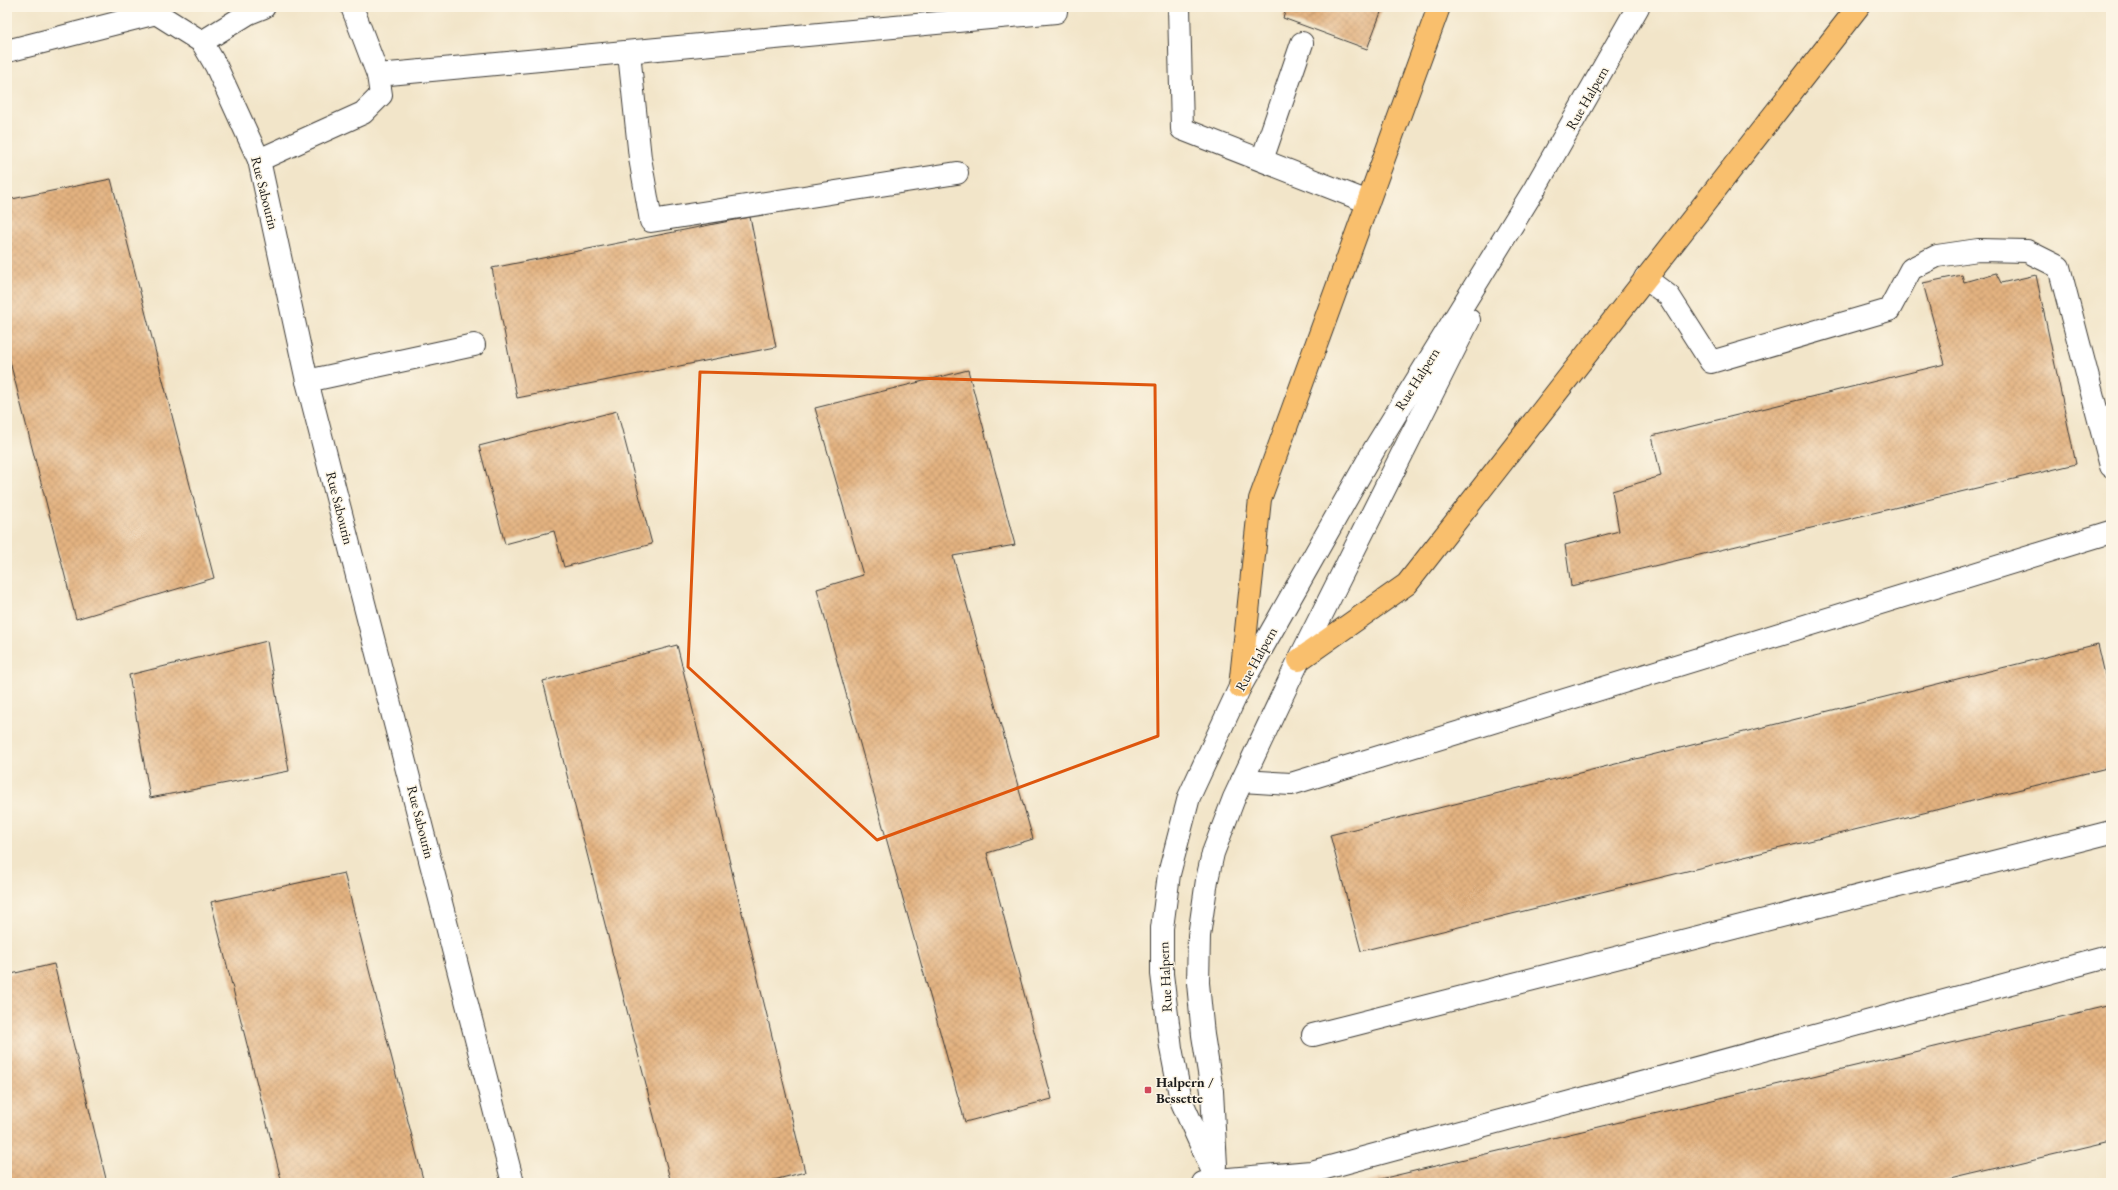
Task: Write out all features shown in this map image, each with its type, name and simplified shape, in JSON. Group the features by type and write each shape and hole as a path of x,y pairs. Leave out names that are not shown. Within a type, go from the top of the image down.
{"main road":[{"path":"1240,687 1260,499 1439,7"},
{"path":"1299,660 1407,584 1858,7"}],"street":[{"path":"202,42 249,13 264,7"},
{"path":"260,160 363,113 381,95 378,75 352,7"},
{"path":"378,75 629,53 1056,12 1056,7"},
{"path":"1179,7 1182,129 1368,202"},
{"name":"Rue Halpern","path":"1212,1182 1181,1100 1175,1072 1162,974 1162,928 1169,874 1178,835 1189,798 1240,687 1375,448 1535,188 1638,7"},
{"name":"Rue Sabourin","path":"7,50 156,13 202,42 216,66 260,160 308,381 513,1183"},
{"path":"1262,160 1302,43"},
{"path":"629,53 640,158 651,221 957,173"},
{"name":"Rue Halpern","path":"1212,1182 1212,1091 1200,1008 1198,983 1199,936 1207,880 1213,853 1242,781 1299,660 1535,188"},
{"path":"1645,278 1669,296 1711,362 1889,310 1911,268 1937,256 1978,250 2027,251 2059,267 2111,466"},
{"path":"308,381 474,345"},
{"path":"1242,781 1290,784 2111,532"},
{"path":"1313,1035 2111,832"},
{"path":"1212,1182 1311,1172 2111,956"}],"highlighted area":[{"path":"700,372 1155,385 1158,736 877,840 688,667"}],"building":[{"path":"1287,7 1383,7 1367,49 1283,18"},
{"path":"111,179 214,578 76,619 7,350 7,200"},
{"path":"750,217 776,347 517,398 492,268"},
{"path":"1996,273 2001,283 2036,275 2076,464 1571,586 1565,545 1619,531 1612,491 1661,476 1652,436 1945,364 1923,283 1962,275 1964,282"},
{"path":"968,370 1015,545 953,556 1033,839 987,853 1052,1099 965,1122 817,589 863,575 815,408"},
{"path":"617,411 652,544 564,567 554,531 505,544 479,446"},
{"path":"267,641 289,771 150,798 129,675"},
{"path":"2098,644 2111,701 2111,767 1361,951 1330,835"},
{"path":"677,645 805,1172 762,1183 671,1183 543,681"},
{"path":"344,873 424,1183 282,1183 211,902"},
{"path":"54,964 107,1183 7,1183 7,975"},
{"path":"2111,1005 2111,1141 1933,1183 1364,1183"}],"place":[{"name":"Halpern / Bessette","path":"1148,1090"}]}
